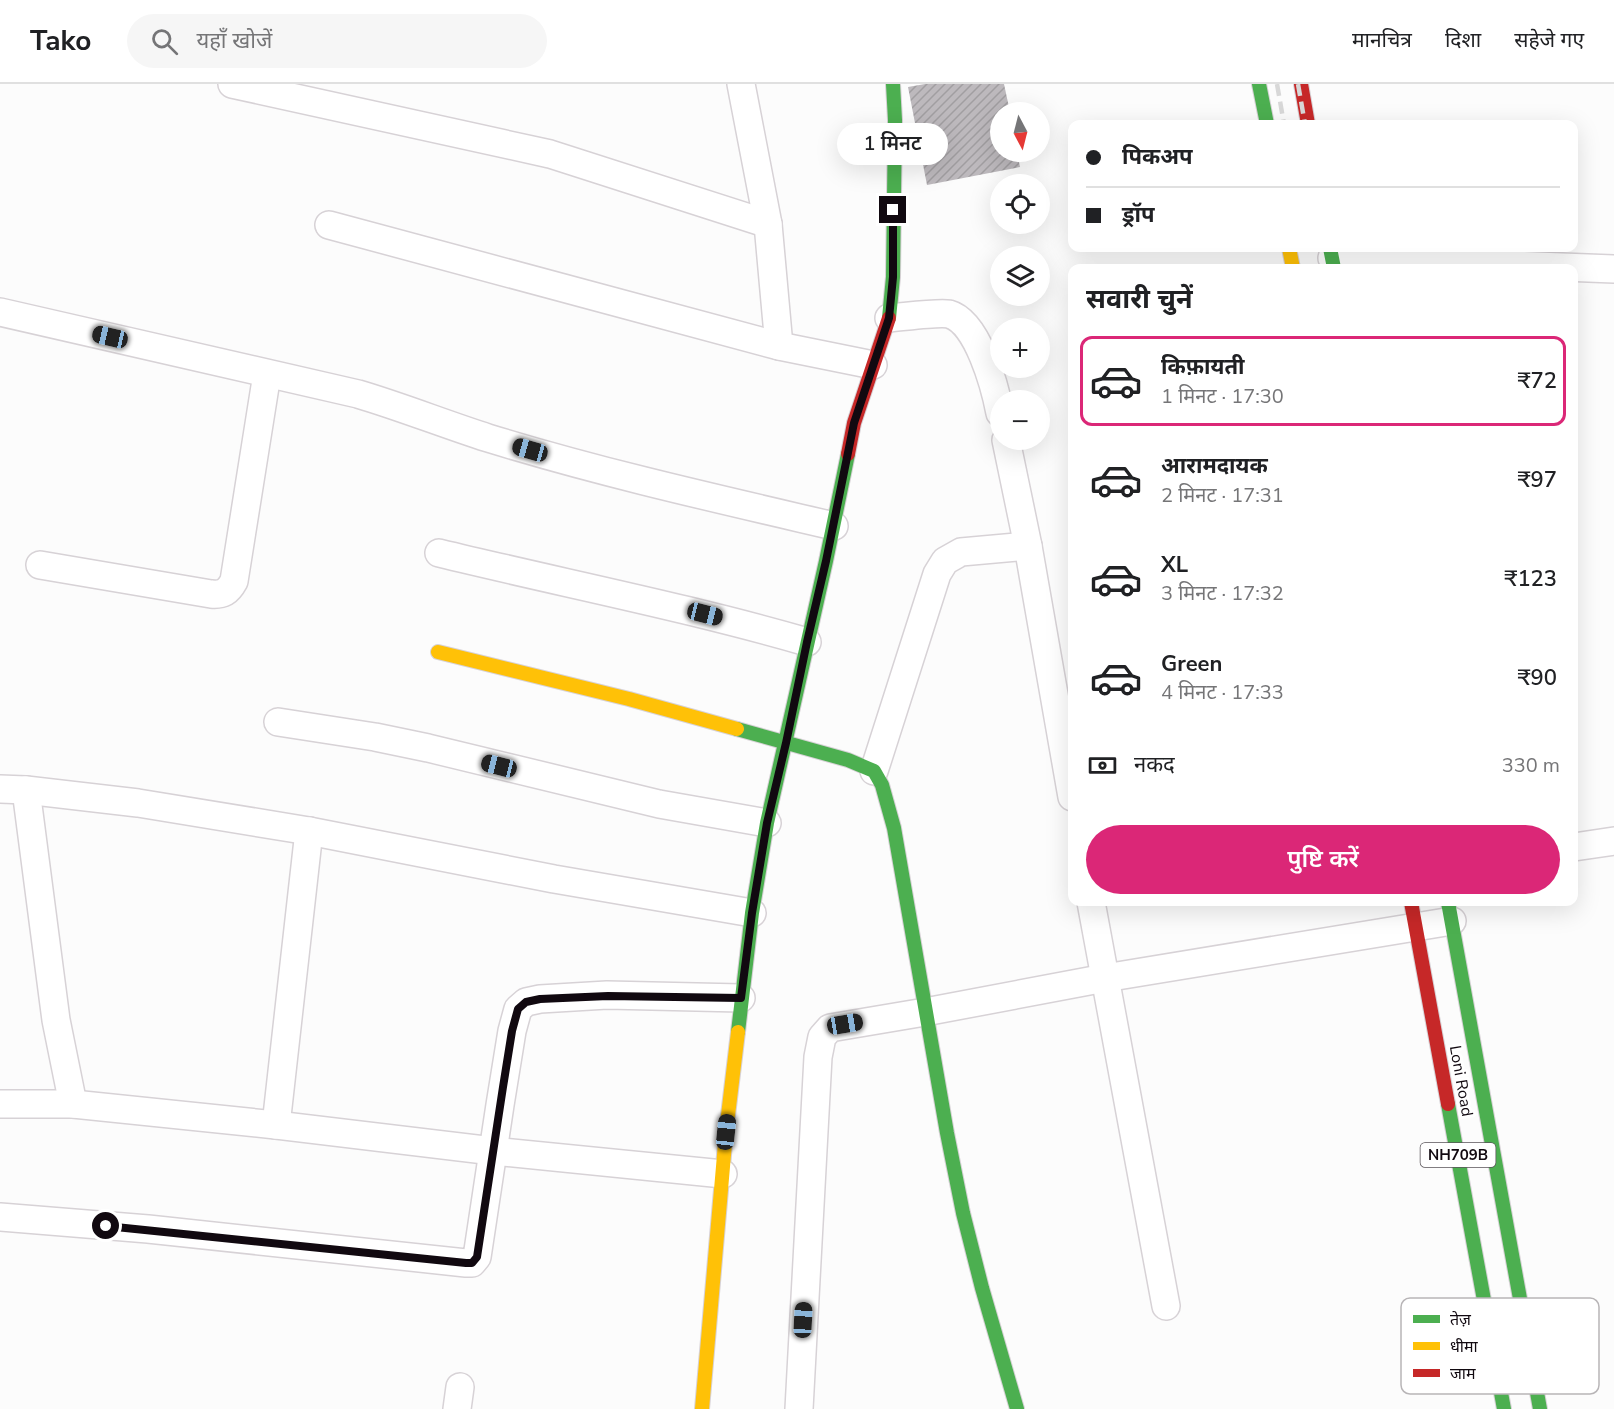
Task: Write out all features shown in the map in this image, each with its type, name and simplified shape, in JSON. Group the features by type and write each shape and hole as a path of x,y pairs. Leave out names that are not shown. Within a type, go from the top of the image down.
{"main road":[{"path":"702,1409 741,998 767,823 834,526 854,423 889,318 893,277 895,120 893,84"},
{"path":"1259,84 1266,120"},
{"path":"1301,84 1307,120"},
{"path":"438,652 629,699 848,760 874,771 882,785 894,828 963,1213 1017,1409"},
{"name":"Loni Road","path":"1450,911 1520,1298"},
{"name":"Loni Road","path":"1414,914 1484,1298"},
{"name":"Loni Road","path":"1501,1394 1504,1409"},
{"name":"Loni Road","path":"1537,1394 1540,1409"}],"street":[{"path":"232,84 550,154 768,224"},
{"path":"741,84 768,224 779,346"},
{"path":"330,225 779,346 873,365"},
{"path":"1332,258 1486,264"},
{"path":"1578,268 1614,269"},
{"path":"0,312 358,394 400,406 487,438 659,485 834,526"},
{"path":"889,318 946,314 958,318 980,348 995,390"},
{"path":"40,565 211,594 221,595 229,590 234,581 267,374"},
{"path":"1008,450 1028,546 1068,774"},
{"path":"874,771 937,574 945,561 961,552 1028,546"},
{"path":"439,553 518,573 658,603 807,642"},
{"path":"278,722 375,737 659,804 767,823"},
{"path":"73,1104 13,789 138,803 309,831 554,879 752,913"},
{"path":"276,1125 309,831"},
{"path":"1578,846 1614,841"},
{"path":"1092,906 1166,1306"},
{"path":"799,1409 818,1057 822,1037 830,1028 1105,978 1414,914 1450,911"},
{"path":"0,1216 472,1263 477,1257 492,1151 512,1031 518,1009 526,1002 540,999 608,996 741,998"},
{"path":"0,1104 73,1104 492,1151 723,1174"}],"building":[{"path":"925,84 1004,84 1008,102 990,102 990,162 1019,162 1020,167 927,185 908,87"}],"railway":[{"path":"1277,84 1283,120"},
{"path":"1298,84 1304,120"}],"traffic: fast":[{"path":"889,318 893,277 895,120 893,84"},
{"path":"1259,84 1266,120"},
{"path":"1331,252 1333,264"},
{"path":"738,1032 752,913 767,823 848,454"},
{"path":"737,729 848,760 874,771 882,785 894,828 963,1213 1017,1409"},
{"path":"1449,906 1520,1298"},
{"path":"1448,1104 1484,1298"},
{"path":"1501,1394 1504,1409"},
{"path":"1537,1394 1540,1409"}],"traffic: slow":[{"path":"1290,252 1292,264"},
{"path":"438,652 629,699 737,729"},
{"path":"702,1409 726,1132 738,1032"}],"traffic: jam":[{"path":"1301,84 1307,120"},
{"path":"848,454 854,423 889,318"},
{"path":"1412,906 1448,1104"}],"route":[{"path":"106,1226 472,1263 477,1257 492,1151 512,1031 518,1009 526,1002 540,999 608,996 741,998 767,823 834,526 854,423 889,318 893,277 893,210"}]}
